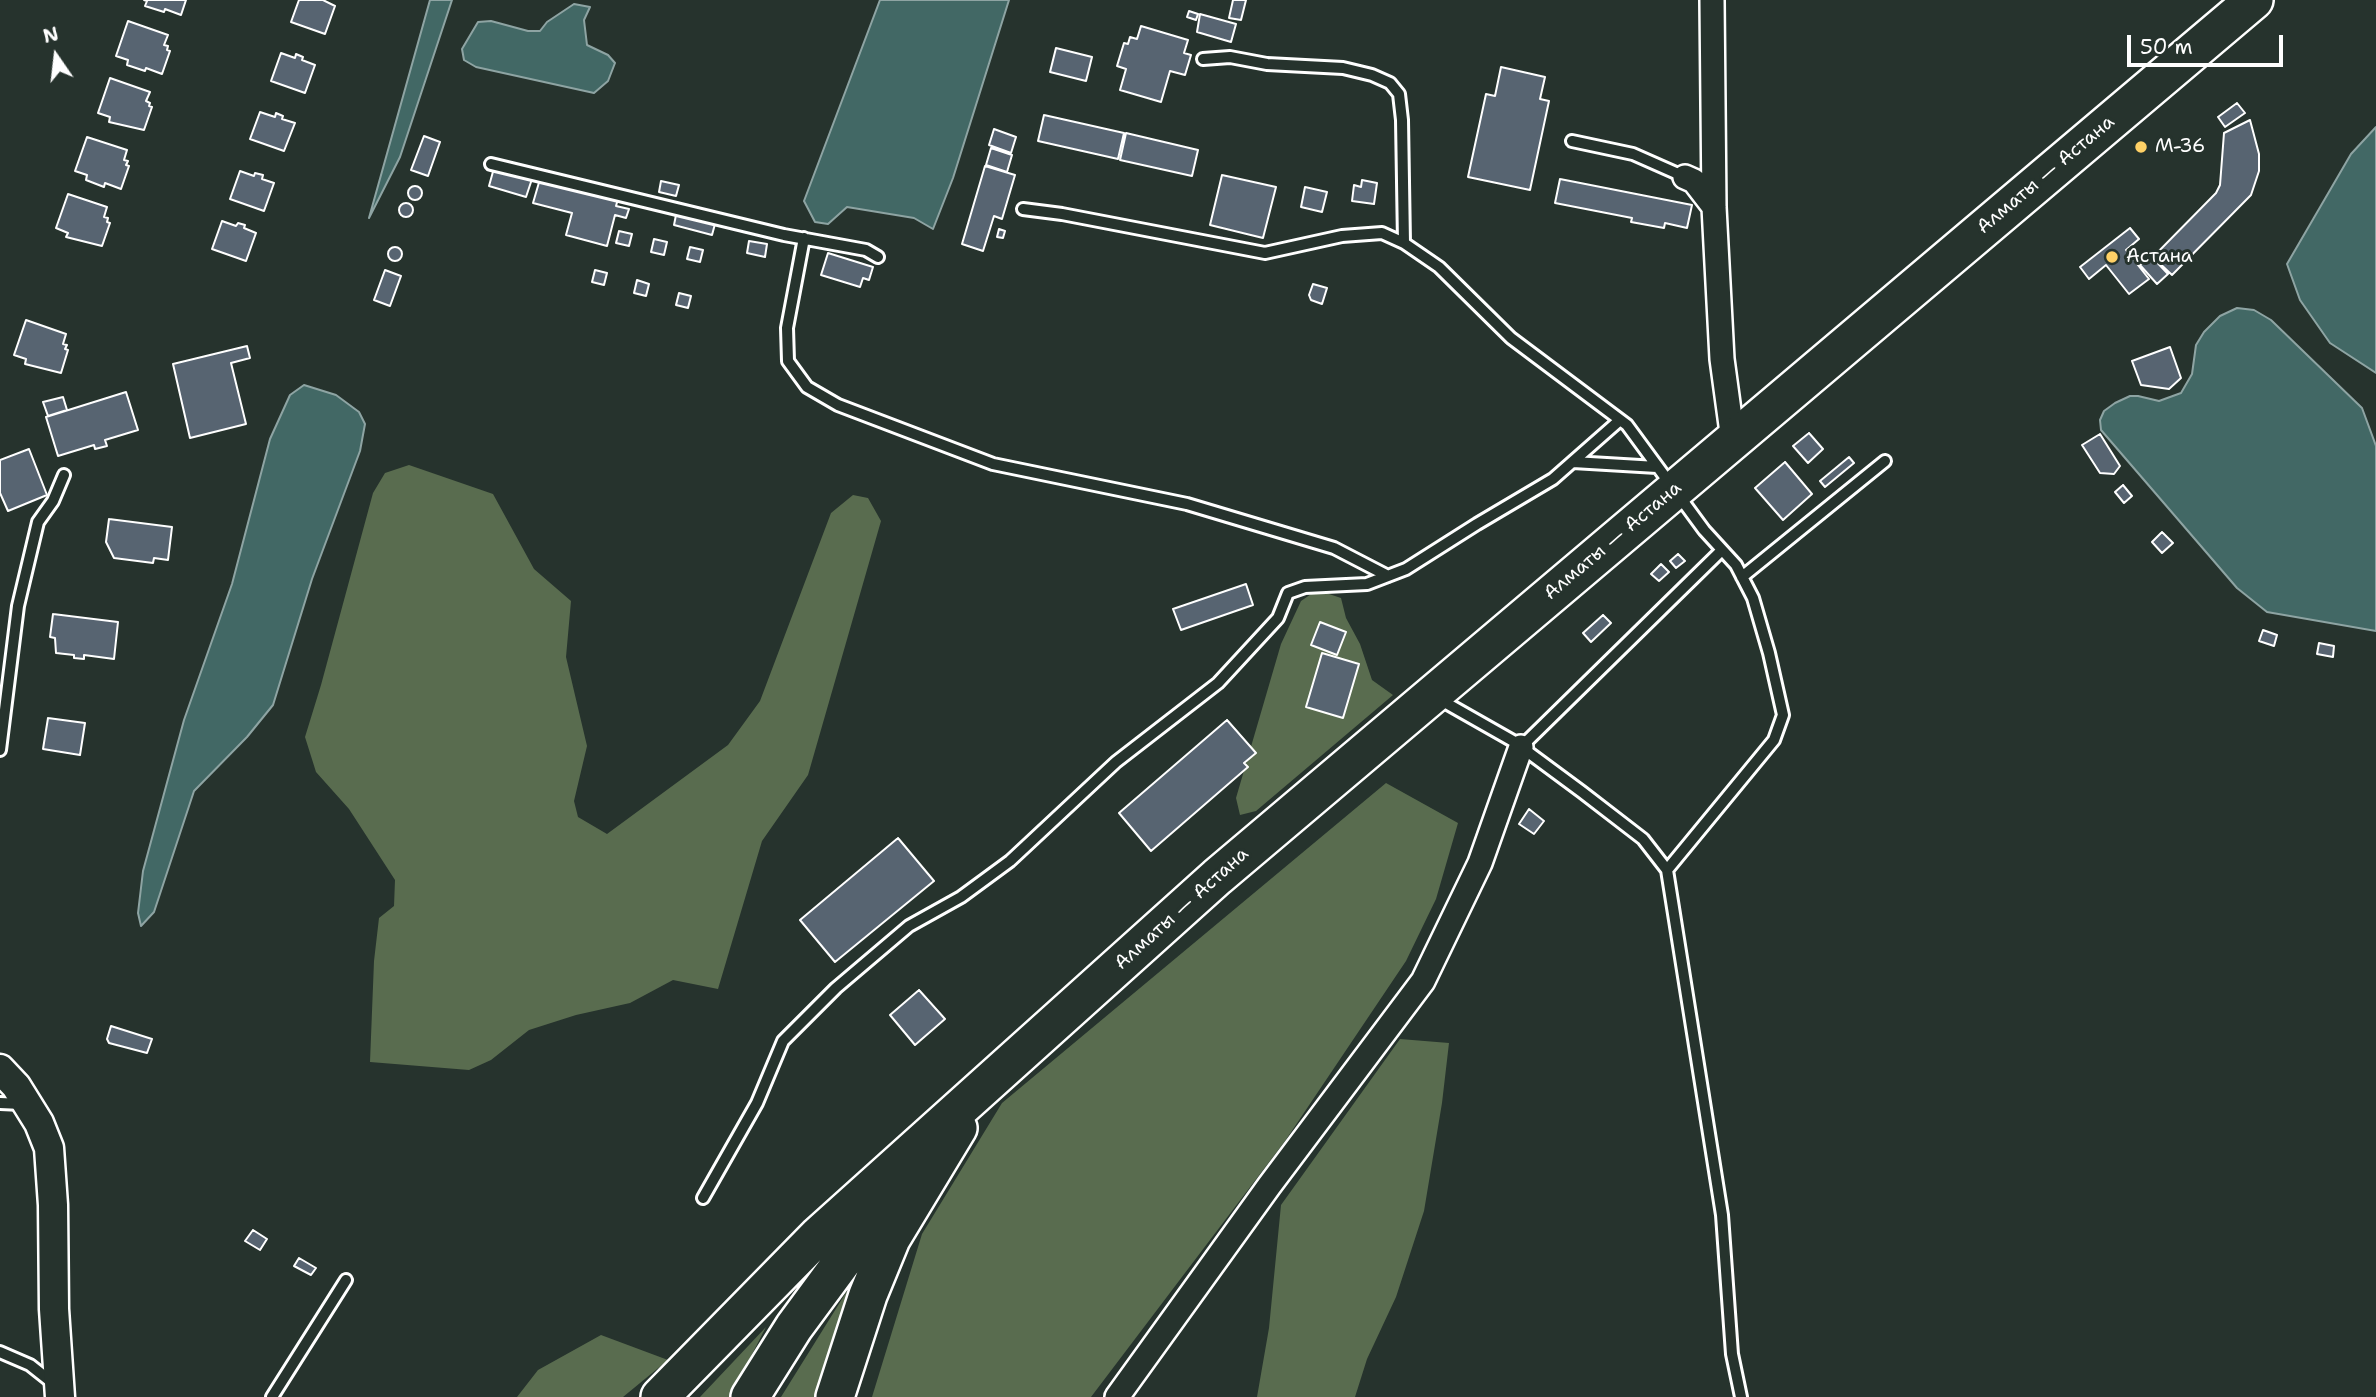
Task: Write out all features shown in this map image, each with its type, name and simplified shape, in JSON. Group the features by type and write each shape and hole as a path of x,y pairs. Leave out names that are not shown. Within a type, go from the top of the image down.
{"highway":[{"name":"Алматы — Астана","path":"981,1092 1217,877 1431,694 1665,478 1733,440 2254,0"},
{"path":"660,1397 819,1235 981,1092"},
{"path":"750,1397 794,1327 903,1179 981,1092"},
{"path":"835,1397 868,1295 891,1239 981,1092"}],"street":[{"path":"1712,0 1714,207 1722,359 1733,440"},
{"path":"1685,177 1694,181 1714,207"},
{"path":"1117,1397 1269,1186 1423,981 1480,863 1521,747"},
{"path":"0,1069 16,1086 14,1103 39,1123 48,1148 60,1393"}],"lane":[{"path":"1203,59 1230,57 1267,64 1343,68 1372,75 1390,83 1399,94 1402,120 1404,243"},
{"path":"1572,141 1633,154 1685,177"},
{"path":"491,164 804,238 866,250 878,257"},
{"path":"1023,209 1265,253 1342,236 1382,233 1404,243 1439,267 1511,338 1627,425 1704,530 1736,565 1753,598 1783,716 1774,740 1667,870"},
{"path":"804,238 787,328 788,361 807,387 838,405 993,464 1187,505 1334,548 1388,576"},
{"path":"703,1198 757,1103 783,1041 836,988 909,926 961,897 1010,861 1116,762 1218,683 1278,618 1288,593 1305,587 1367,584 1406,569 1553,480 1620,420"},
{"path":"1742,578 1885,460"},
{"path":"1573,462 1665,478"},
{"path":"0,750 18,606 38,522 53,501 64,475"},
{"path":"1521,747 1722,550"},
{"path":"1431,694 1521,747 1643,839 1667,870 1721,1215 1732,1354 1741,1397"},
{"path":"272,1397 346,1280"},
{"path":"0,1352 30,1365 60,1393"}],"green space":[{"path":"409,465 493,494 534,569 571,601 566,657 587,746 574,801 578,817 607,834 728,745 760,701 831,513 853,495 868,498 881,521 808,775 762,841 718,989 673,980 630,1003 576,1015 529,1030 491,1060 469,1070 370,1062 374,961 379,918 394,906 395,880 349,809 316,772 305,737 373,493 385,473"},
{"path":"1317,590 1341,598 1346,618 1360,644 1372,680 1393,695 1256,811 1240,815 1236,798 1281,644 1301,601"},
{"path":"1386,783 1458,823 1436,899 1406,961 1285,1141 1091,1397 872,1397 922,1234 1002,1103"},
{"path":"1400,1039 1449,1043 1424,1211 1396,1297 1367,1359 1355,1397 1257,1397 1269,1328 1281,1205"},
{"path":"880,1238 824,1397 781,1397"},
{"path":"766,1327 730,1397 700,1397"},
{"path":"601,1335 668,1360 623,1397 517,1397 538,1370"}],"water":[{"path":"430,0 452,0 400,157 369,218"},
{"path":"880,0 1009,0 953,178 933,229 914,218 847,207 828,224 815,222 804,201"},
{"path":"574,4 590,7 584,20 587,45 608,55 615,63 608,81 594,93 476,67 464,60 462,49 478,22 491,21 528,31 540,31 547,22"},
{"path":"2376,127 2376,373 2330,343 2300,300 2287,264 2351,154"},
{"path":"2237,308 2254,310 2271,320 2362,408 2376,446 2376,631 2267,612 2237,588 2101,430 2100,420 2104,411 2130,396 2159,401 2181,393 2192,374 2196,345 2204,332 2220,316"},
{"path":"304,385 336,395 359,412 365,424 360,451 312,579 273,705 247,737 194,791 154,912 141,926 138,913 143,871 184,720 232,584 270,439 290,395"}],"building":[{"path":"144,0 186,0 181,15 145,6 147,1"},
{"path":"299,0 323,0 335,6 325,34 291,22"},
{"path":"1233,0 1246,0 1241,20 1229,18"},
{"path":"1189,11 1198,14 1196,20 1187,17"},
{"path":"1200,14 1236,24 1231,42 1197,32"},
{"path":"128,21 168,35 164,45 168,46 167,50 170,51 162,74 127,65 128,60 116,56"},
{"path":"1141,26 1188,40 1184,53 1191,55 1185,75 1170,71 1161,102 1120,90 1126,69 1117,66 1124,43 1128,44 1130,37 1137,39"},
{"path":"1056,48 1092,57 1086,81 1050,72"},
{"path":"281,53 295,58 296,54 303,57 302,60 315,65 305,93 271,81"},
{"path":"1501,67 1545,77 1540,99 1549,101 1530,190 1468,177 1486,94 1495,96"},
{"path":"110,78 150,92 146,101 152,107 144,130 109,122 110,117 98,113"},
{"path":"2237,103 2245,113 2225,127 2218,117"},
{"path":"260,112 275,117 276,113 283,116 282,119 295,123 284,151 250,139"},
{"path":"1044,115 1124,133 1118,159 1038,141"},
{"path":"2250,120 2259,154 2259,171 2251,195 2172,275 2153,257 2216,193 2220,185 2224,133"},
{"path":"994,129 1016,137 1011,153 989,145"},
{"path":"1126,133 1198,150 1192,176 1120,160"},
{"path":"424,136 440,142 428,176 411,170"},
{"path":"87,137 127,150 124,160 128,161 126,165 129,166 121,189 105,183 104,187 86,180 87,175 75,171"},
{"path":"991,148 1012,155 1007,172 986,165"},
{"path":"985,166 1015,175 1002,219 994,216 983,251 962,244"},
{"path":"494,168 532,179 526,197 489,186"},
{"path":"240,171 254,176 255,173 263,175 262,179 274,183 264,211 230,199"},
{"path":"1222,175 1276,187 1263,238 1210,225"},
{"path":"540,179 618,199 616,206 629,209 626,218 615,215 607,246 566,235 572,213 533,203"},
{"path":"1560,179 1692,205 1687,228 1665,223 1664,228 1631,222 1632,218 1555,203"},
{"path":"1362,180 1377,183 1374,204 1352,201 1354,185 1361,187"},
{"path":"661,181 679,185 676,196 659,192"},
{"path":"412,186 418,186 422,193 418,200 412,200 408,196 408,190"},
{"path":"1305,187 1327,192 1322,212 1301,207"},
{"path":"68,194 107,207 104,217 108,218 107,222 110,223 102,246 66,237 68,233 56,228"},
{"path":"403,203 409,203 413,210 409,217 403,217 399,213 399,207"},
{"path":"676,215 715,224 712,235 674,225"},
{"path":"222,221 236,226 238,223 245,225 244,228 256,233 246,261 212,249"},
{"name":"Астана","path":"2130,228 2139,239 2126,250 2149,279 2129,294 2106,265 2089,279 2080,267"},
{"path":"999,229 1005,231 1003,238 997,237"},
{"path":"619,231 632,234 629,246 616,243"},
{"path":"654,239 667,242 664,255 651,252"},
{"path":"749,241 767,244 765,257 747,253"},
{"path":"392,247 398,247 402,254 398,261 392,261 388,257 388,251"},
{"path":"690,247 703,250 700,262 687,259"},
{"path":"828,253 873,267 869,280 863,278 860,287 821,275"},
{"path":"2150,255 2168,274 2157,284 2140,265"},
{"path":"385,270 401,276 390,306 374,300"},
{"path":"595,270 607,273 604,285 592,282"},
{"path":"637,280 649,284 646,296 634,293"},
{"path":"1313,284 1327,288 1322,304 1311,300 1309,295"},
{"path":"679,293 691,296 688,308 676,305"},
{"path":"26,320 66,334 63,344 67,345 65,349 68,350 61,373 25,364 26,359 14,355"},
{"path":"247,346 250,358 231,363 246,424 190,438 173,364"},
{"path":"2170,347 2181,378 2169,389 2141,385 2132,361"},
{"path":"126,392 138,430 105,440 107,446 95,449 94,445 58,456 46,417"},
{"path":"63,397 67,410 48,416 43,402"},
{"path":"1809,433 1823,449 1808,463 1793,446"},
{"path":"2100,434 2120,466 2114,474 2100,473 2082,445"},
{"path":"29,449 47,495 8,511 0,493 0,460"},
{"path":"1849,457 1854,463 1825,487 1820,481"},
{"path":"1785,462 1812,494 1783,520 1755,488"},
{"path":"2123,485 2132,496 2124,503 2115,492"},
{"path":"109,519 172,527 168,560 154,558 153,563 114,558 106,542"},
{"path":"2162,532 2173,543 2162,553 2152,542"},
{"path":"1678,554 1685,561 1676,568 1670,561"},
{"path":"1661,564 1669,572 1659,581 1651,574"},
{"path":"1246,584 1253,605 1181,630 1173,609"},
{"path":"53,614 118,622 114,659 84,655 84,659 74,658 74,655 56,653 55,638 50,637"},
{"path":"1603,615 1611,623 1591,642 1583,633"},
{"path":"1320,622 1346,632 1337,655 1311,645"},
{"path":"2263,630 2277,635 2274,646 2259,641"},
{"path":"2319,643 2334,646 2333,657 2317,654"},
{"path":"1322,653 1359,664 1343,718 1306,707"},
{"path":"48,718 85,723 80,755 43,749"},
{"path":"1227,720 1256,753 1244,763 1248,767 1151,851 1119,813"},
{"path":"1529,809 1544,821 1534,834 1519,824"},
{"path":"898,838 934,881 835,962 800,920"},
{"path":"919,990 945,1019 915,1045 890,1015"},
{"path":"111,1026 152,1039 147,1053 109,1043 107,1039"},
{"path":"253,1230 267,1239 260,1250 245,1241"},
{"path":"299,1258 316,1268 311,1275 294,1266"}],"place":[{"name":"М-36","path":"2141,147"},
{"name":"Астана","path":"2112,257"}]}
